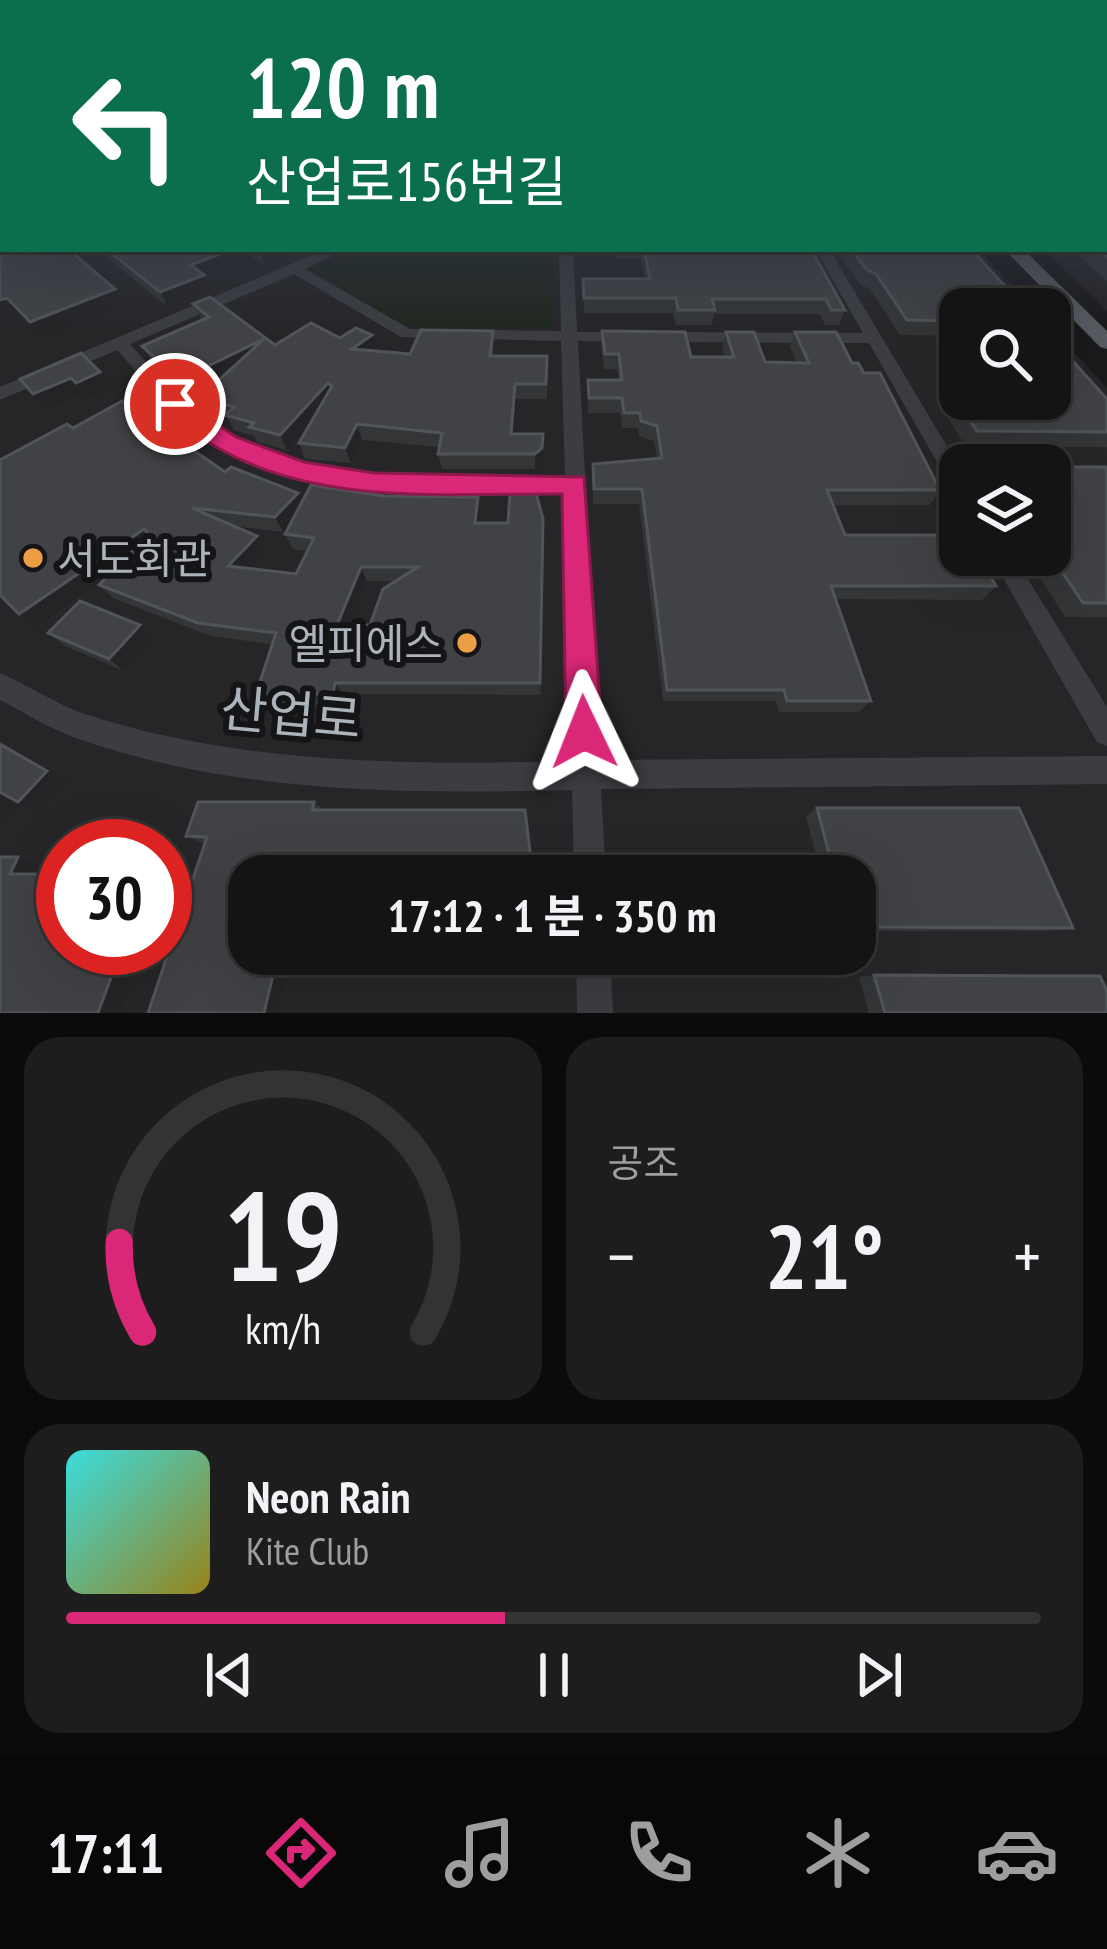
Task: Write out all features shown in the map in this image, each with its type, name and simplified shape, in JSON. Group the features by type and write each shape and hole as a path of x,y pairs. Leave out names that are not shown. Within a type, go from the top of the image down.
{"main road":[{"path":"1016,252 1107,343"}],"street":[{"path":"0,394 332,252"},
{"path":"566,252 589,855"},
{"path":"824,252 939,450"},
{"path":"294,268 407,334 872,338"},
{"path":"119,343 175,404 227,443 302,471 374,483 575,484"},
{"path":"1014,576 1107,732"},
{"name":"산업로","path":"0,686 95,734 226,763 447,777 1107,770"},
{"path":"593,975 595,1013"}],"shaded area":[{"path":"29,252 981,252 1014,288 939,288 939,420 1071,420 1071,349 1107,388 1107,1013 0,1013 0,262"},
{"path":"347,252 553,252 553,328 405,326 309,269"},
{"path":"1046,252 1107,252 1107,311"}],"building":[{"path":"72,252 115,289 30,322 7,298 0,300 0,256"},
{"path":"110,252 225,252 191,265 204,275 160,292"},
{"path":"645,252 813,252 845,310 831,310 826,299 712,299 715,310 678,310 676,298 584,298 583,279 650,279"},
{"path":"853,252 974,252 1007,288 939,288 939,321 907,320 876,274"},
{"path":"210,297 275,345 311,323 340,338 356,328 372,335 352,349 410,354 421,330 493,331 490,356 547,356 546,384 515,384 511,434 543,434 542,448 535,454 438,454 442,433 357,424 345,448 299,443 332,386 328,383 280,435 249,427 254,423 225,415 234,407 199,398 264,339 179,380 142,346 209,317 193,304"},
{"path":"602,331 685,332 691,357 734,357 726,332 754,332 765,362 809,363 795,332 836,332 852,363 858,363 864,373 880,373 939,488 827,490 845,535 939,535 939,576 991,576 996,586 831,586 871,701 787,701 784,690 667,690 642,489 594,489 593,464 662,458 657,426 641,421 640,413 624,413 622,398 589,398 588,380 622,380 619,354 605,354"},
{"path":"81,353 100,372 33,394 20,379"},
{"path":"1071,359 1107,399 1107,432 977,431 970,420 1071,420"},
{"path":"122,401 225,472 231,467 298,493 275,517 192,508 257,536 228,566 296,574 314,538 285,534 311,485 384,496 478,497 475,523 508,523 510,493 536,493 543,519 540,683 335,683 333,694 256,694 276,633 198,623 99,585 149,535 144,529 19,614 0,595 0,460 67,424 73,428","holes":["361,567 418,567 383,589 370,625 337,625"]},
{"path":"1071,467 1107,467 1107,603 1083,603 1065,576 1071,576"},
{"path":"80,601 140,625 109,659 48,633"},
{"path":"0,744 47,771 18,802 0,792"},
{"path":"198,802 314,802 312,810 525,810 530,855 228,855 228,975 273,975 264,1013 148,1013 161,975 192,975 192,882 207,837 192,836"},
{"path":"817,808 1019,808 1073,928 876,927 876,855 829,855"},
{"path":"0,857 18,857 10,874 36,874 36,975 112,975 98,1013 0,1013"},
{"path":"874,975 1100,976 1107,991 1107,1013 885,1013"}],"place":[{"name":"서도회관","path":"33,558"},
{"name":"엘피에스","path":"467,643"}],"route":[{"path":"175,404 227,443 302,471 374,483 575,484 584,732"}]}
